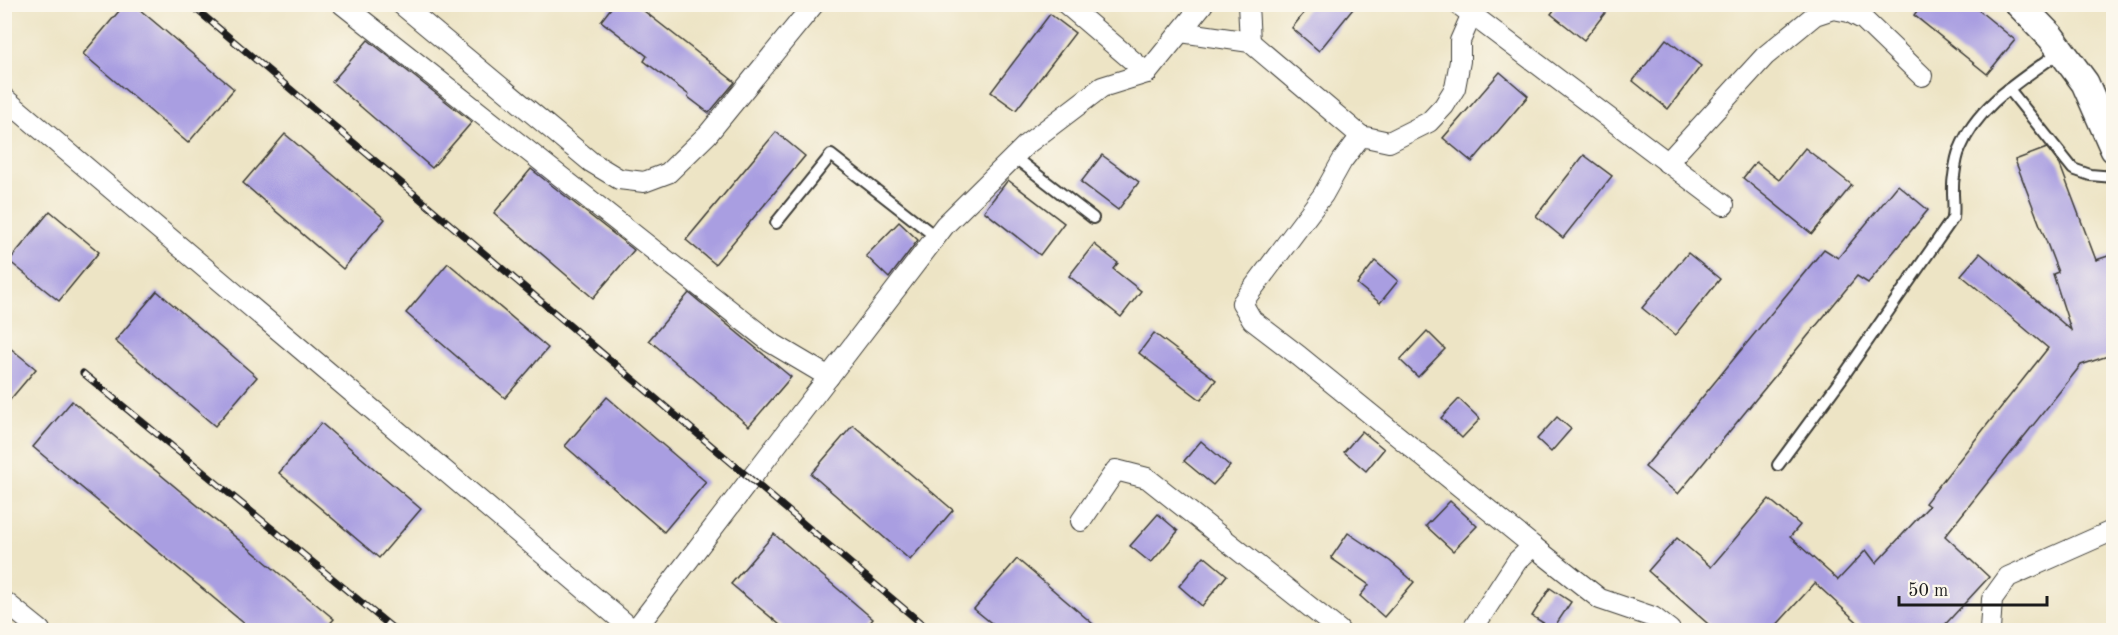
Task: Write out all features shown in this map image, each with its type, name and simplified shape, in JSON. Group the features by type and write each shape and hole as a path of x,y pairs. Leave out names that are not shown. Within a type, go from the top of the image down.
{"main road":[{"path":"2019,4 2051,37 2085,83 2110,132"}],"street":[{"path":"342,4 770,342 829,377"},
{"path":"401,4 591,162 619,179 644,182 668,173 708,134 814,4"},
{"path":"1066,4 1147,73"},
{"path":"4,98 634,630 945,225 1027,144 1102,87 1147,73 1203,4"},
{"path":"1248,4 1250,42"},
{"path":"1667,163 1764,56 1815,15 1833,9 1849,12 1864,20 1922,75"},
{"path":"1180,32 1250,42 1361,136 1389,142 1429,122 1444,106 1455,88 1465,10 1724,205"},
{"path":"1361,136 1342,161 1323,195 1242,303 1252,320 1600,599 1653,617 1670,630"},
{"path":"1082,521 1116,470 1147,478 1339,630"},
{"path":"1990,630 1992,599 2008,577 2114,530"},
{"path":"1472,630 1517,561 1533,546"},
{"path":"4,601 40,630"}],"lane":[{"path":"1778,465 1842,378 1953,218 1955,204 1953,180 1959,150 1971,127 1997,98 2061,51"},
{"path":"2009,89 2073,169 2090,176 2114,177"},
{"path":"776,223 831,155 936,237"},
{"path":"1014,157 1093,218"}],"building":[{"path":"125,4 133,4 234,89 188,143 83,54"},
{"path":"614,4 635,4 735,82 709,113 644,61 647,56 601,21"},
{"path":"1311,4 1357,4 1319,51 1292,28"},
{"path":"1559,4 1612,4 1584,40 1551,14"},
{"path":"1922,4 1971,4 2015,40 1987,74 1914,15"},
{"path":"1050,14 1075,33 1016,110 991,92"},
{"path":"1666,39 1701,66 1668,109 1633,81"},
{"path":"368,40 472,122 432,168 332,82"},
{"path":"1500,72 1528,96 1472,162 1443,138"},
{"path":"776,132 805,156 715,264 686,240"},
{"path":"285,134 385,219 343,269 243,183"},
{"path":"1805,148 1852,185 1812,234 1743,178 1756,162 1779,180"},
{"path":"2047,148 2060,165 2096,260 2114,254 2114,354 2081,365 1945,536 1989,577 1940,630 1866,630 1815,583 1772,630 1715,630 1648,571 1677,538 1711,567 1769,499 1800,525 1790,537 1838,580 1866,550 1876,563 1929,506 1925,503 2048,348 1961,275 1980,253 2071,330 2053,274 2058,272 2015,160"},
{"path":"1102,155 1139,182 1118,210 1081,182"},
{"path":"1584,155 1612,176 1563,238 1536,216"},
{"path":"531,169 634,250 593,298 494,213"},
{"path":"1008,180 1064,223 1040,255 984,211"},
{"path":"1898,185 1928,210 1868,283 1857,276 1678,494 1645,467 1824,249 1838,258"},
{"path":"50,211 99,252 59,301 9,261"},
{"path":"899,222 918,240 889,278 866,256"},
{"path":"1094,244 1118,263 1113,269 1141,291 1121,317 1069,276"},
{"path":"1688,253 1720,279 1675,335 1642,308"},
{"path":"1375,261 1398,281 1380,303 1357,284"},
{"path":"448,263 548,348 505,398 406,313"},
{"path":"157,291 257,377 215,426 115,341"},
{"path":"689,293 791,377 749,426 649,340"},
{"path":"1427,331 1445,349 1418,377 1400,360"},
{"path":"1154,333 1216,380 1201,400 1139,353"},
{"path":"4,343 36,369 4,407"},
{"path":"607,397 706,482 664,532 565,446"},
{"path":"1459,399 1480,419 1462,438 1441,418"},
{"path":"72,401 334,619 324,630 252,630 33,447"},
{"path":"1557,417 1571,429 1551,452 1537,439"},
{"path":"321,423 421,509 379,558 279,473"},
{"path":"853,425 953,510 910,560 811,474"},
{"path":"1362,431 1384,449 1366,471 1344,452"},
{"path":"1201,441 1230,466 1213,485 1184,461"},
{"path":"1450,501 1477,526 1453,551 1426,526"},
{"path":"1158,514 1178,531 1151,563 1130,546"},
{"path":"1348,533 1390,561 1414,582 1384,617 1360,596 1369,585 1331,558"},
{"path":"774,534 873,619 864,630 786,630 731,584"},
{"path":"1204,556 1227,575 1202,606 1179,586"},
{"path":"1017,559 1100,630 1000,630 974,609"},
{"path":"1550,588 1571,602 1553,629 1532,616"}],"railway":[{"path":"190,4 929,630"},
{"path":"83,373 395,630"}]}
